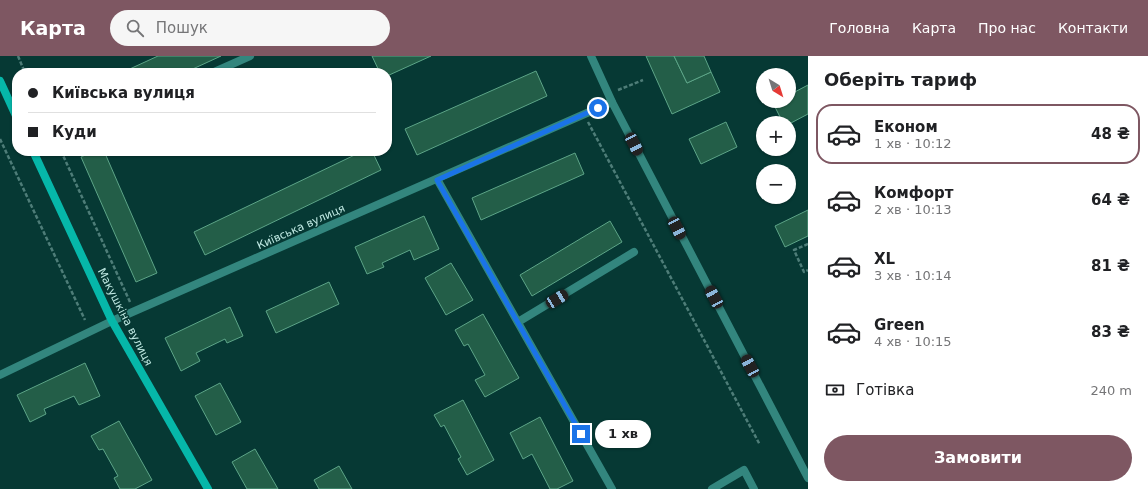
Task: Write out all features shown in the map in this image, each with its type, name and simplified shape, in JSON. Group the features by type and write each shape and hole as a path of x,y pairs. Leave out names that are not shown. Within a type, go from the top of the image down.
{"street":[{"path":"223,68 250,56"},
{"path":"591,56 610,98 808,478"},
{"path":"0,81 12,107"},
{"name":"Київська вулиця","path":"0,375 112,321 437,180 584,114 610,98"},
{"name":"Макушкіна вулиця","path":"36,156 112,321 208,489"},
{"path":"437,180 612,489"},
{"path":"518,322 634,252"},
{"path":"712,489 744,470 754,489"}],"path":[{"path":"18,56 23,68"},
{"path":"610,98 643,80"},
{"path":"584,114 760,445"},
{"path":"0,140 85,320"},
{"path":"63,156 131,306"},
{"path":"808,244 794,250 804,272 808,270"}],"building":[{"path":"158,56 221,56 195,68 132,68"},
{"path":"372,56 431,56 392,74 392,68 378,68"},
{"path":"646,56 674,56 687,83 711,72 720,92 672,114"},
{"path":"674,56 704,56 711,72 687,83"},
{"path":"536,71 547,96 417,155 405,129"},
{"path":"808,85 808,114 796,120 796,116 780,116 776,108 796,108 796,91"},
{"path":"726,122 737,147 701,164 689,139"},
{"path":"575,153 584,174 481,220 472,198"},
{"path":"106,156 157,273 136,282 81,157"},
{"path":"353,156 374,156 381,170 205,255 194,232"},
{"path":"808,210 808,236 785,247 775,226"},
{"path":"424,216 439,249 414,260 410,250 382,263 384,267 367,274 355,247"},
{"path":"610,221 622,242 532,296 520,275"},
{"path":"451,263 473,300 446,315 425,278"},
{"path":"329,282 339,304 276,333 266,311"},
{"path":"230,307 243,336 227,343 225,339 196,353 200,361 181,371 165,338"},
{"path":"483,314 519,378 485,397 475,380 485,375 468,344 464,346 455,330"},
{"path":"85,363 100,396 79,405 74,396 44,409 46,414 30,422 17,395"},
{"path":"220,383 241,422 216,435 195,396"},
{"path":"463,400 494,460 467,475 458,459 461,457 444,425 441,427 434,415"},
{"path":"540,417 573,481 557,489 550,489 532,454 523,459 510,433"},
{"path":"119,421 152,480 135,489 120,489 114,478 118,476 103,449 99,450 91,436"},
{"path":"255,449 278,489 247,489 232,462"},
{"path":"339,466 352,489 319,489 314,480"}],"route":[{"path":"581,434 437,180 598,108"}]}
